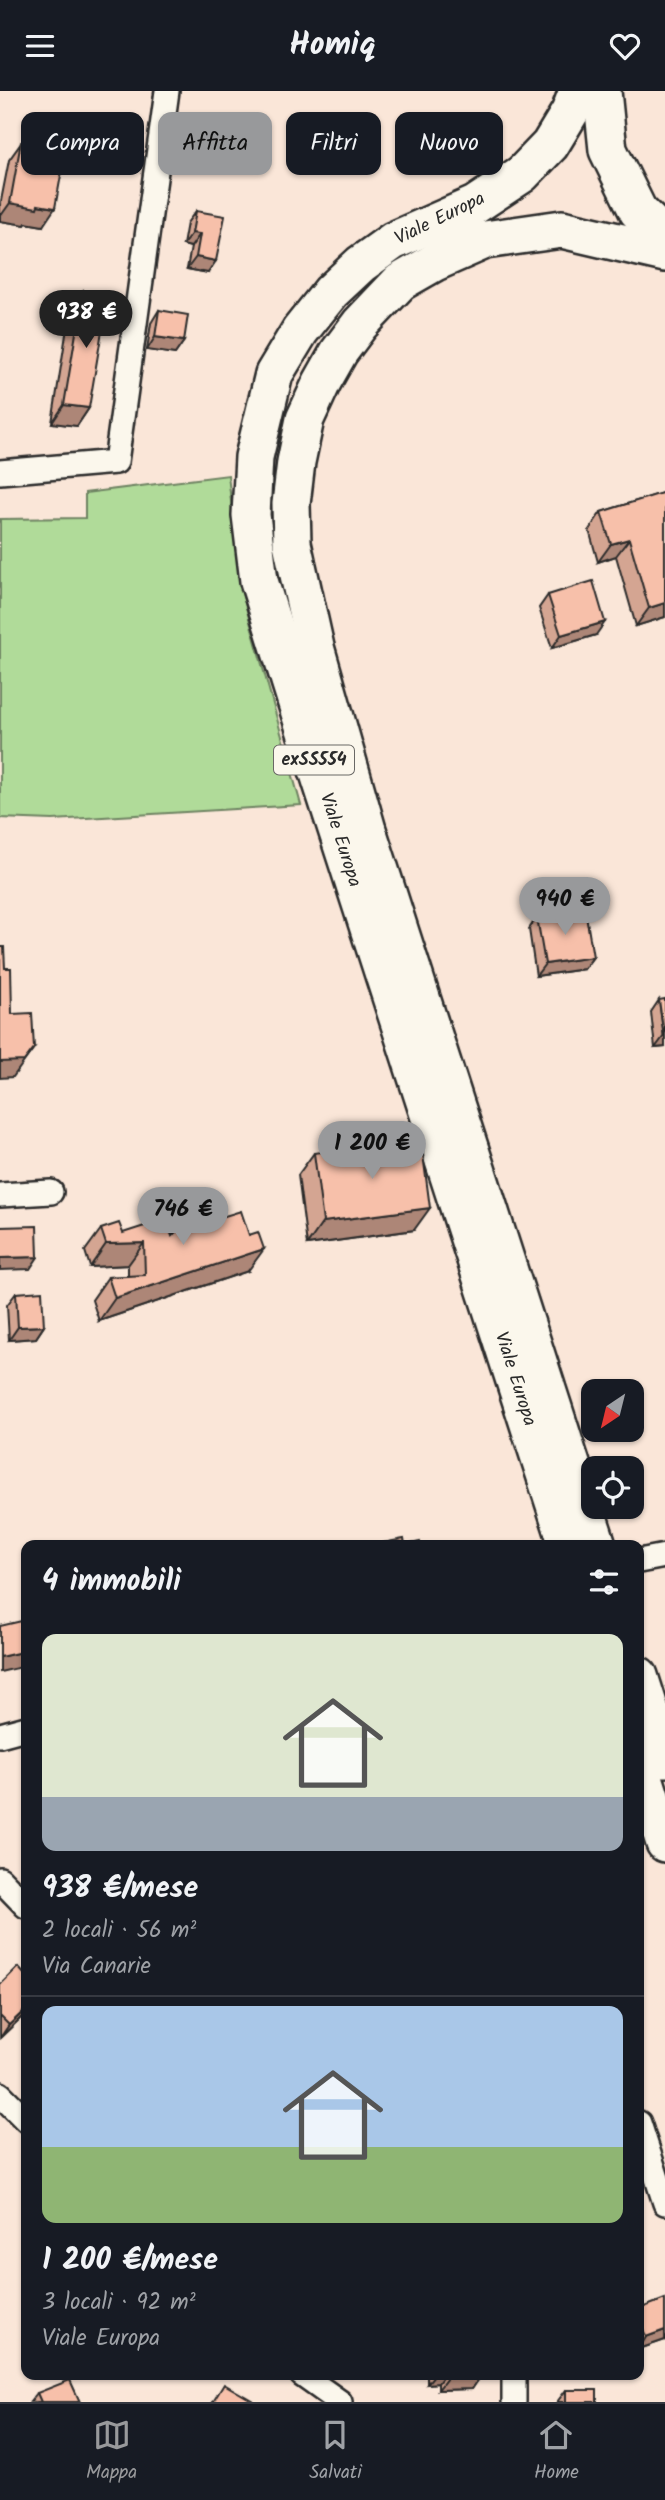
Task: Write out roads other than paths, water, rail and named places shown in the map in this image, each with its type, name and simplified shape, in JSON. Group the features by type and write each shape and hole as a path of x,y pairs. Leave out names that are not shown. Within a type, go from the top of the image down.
{"main road":[{"name":"Viale Europa","path":"566,1540 259,581 251,515 254,457 274,374 300,331 331,292 361,264 393,240 475,205 522,174 550,145 570,112 578,91"},
{"path":"602,91 608,150 638,211 665,237"},
{"name":"Viale Europa","path":"595,1540 367,830 315,647 292,543 291,504 305,419 322,382 339,352 360,324 400,282 435,262 485,240 562,229 665,253"},
{"path":"644,1692 665,1758"},
{"path":"644,1778 665,1843"}],"street":[{"path":"0,472 116,462 167,91"},
{"path":"0,1195 51,1192"},
{"path":"644,1560 665,1556"},
{"path":"0,1735 21,1729"},
{"path":"0,1879 21,1901"},
{"path":"0,2094 21,2115"},
{"path":"644,2138 665,2203"},
{"path":"309,2380 340,2402"},
{"path":"514,2380 514,2402"}]}
